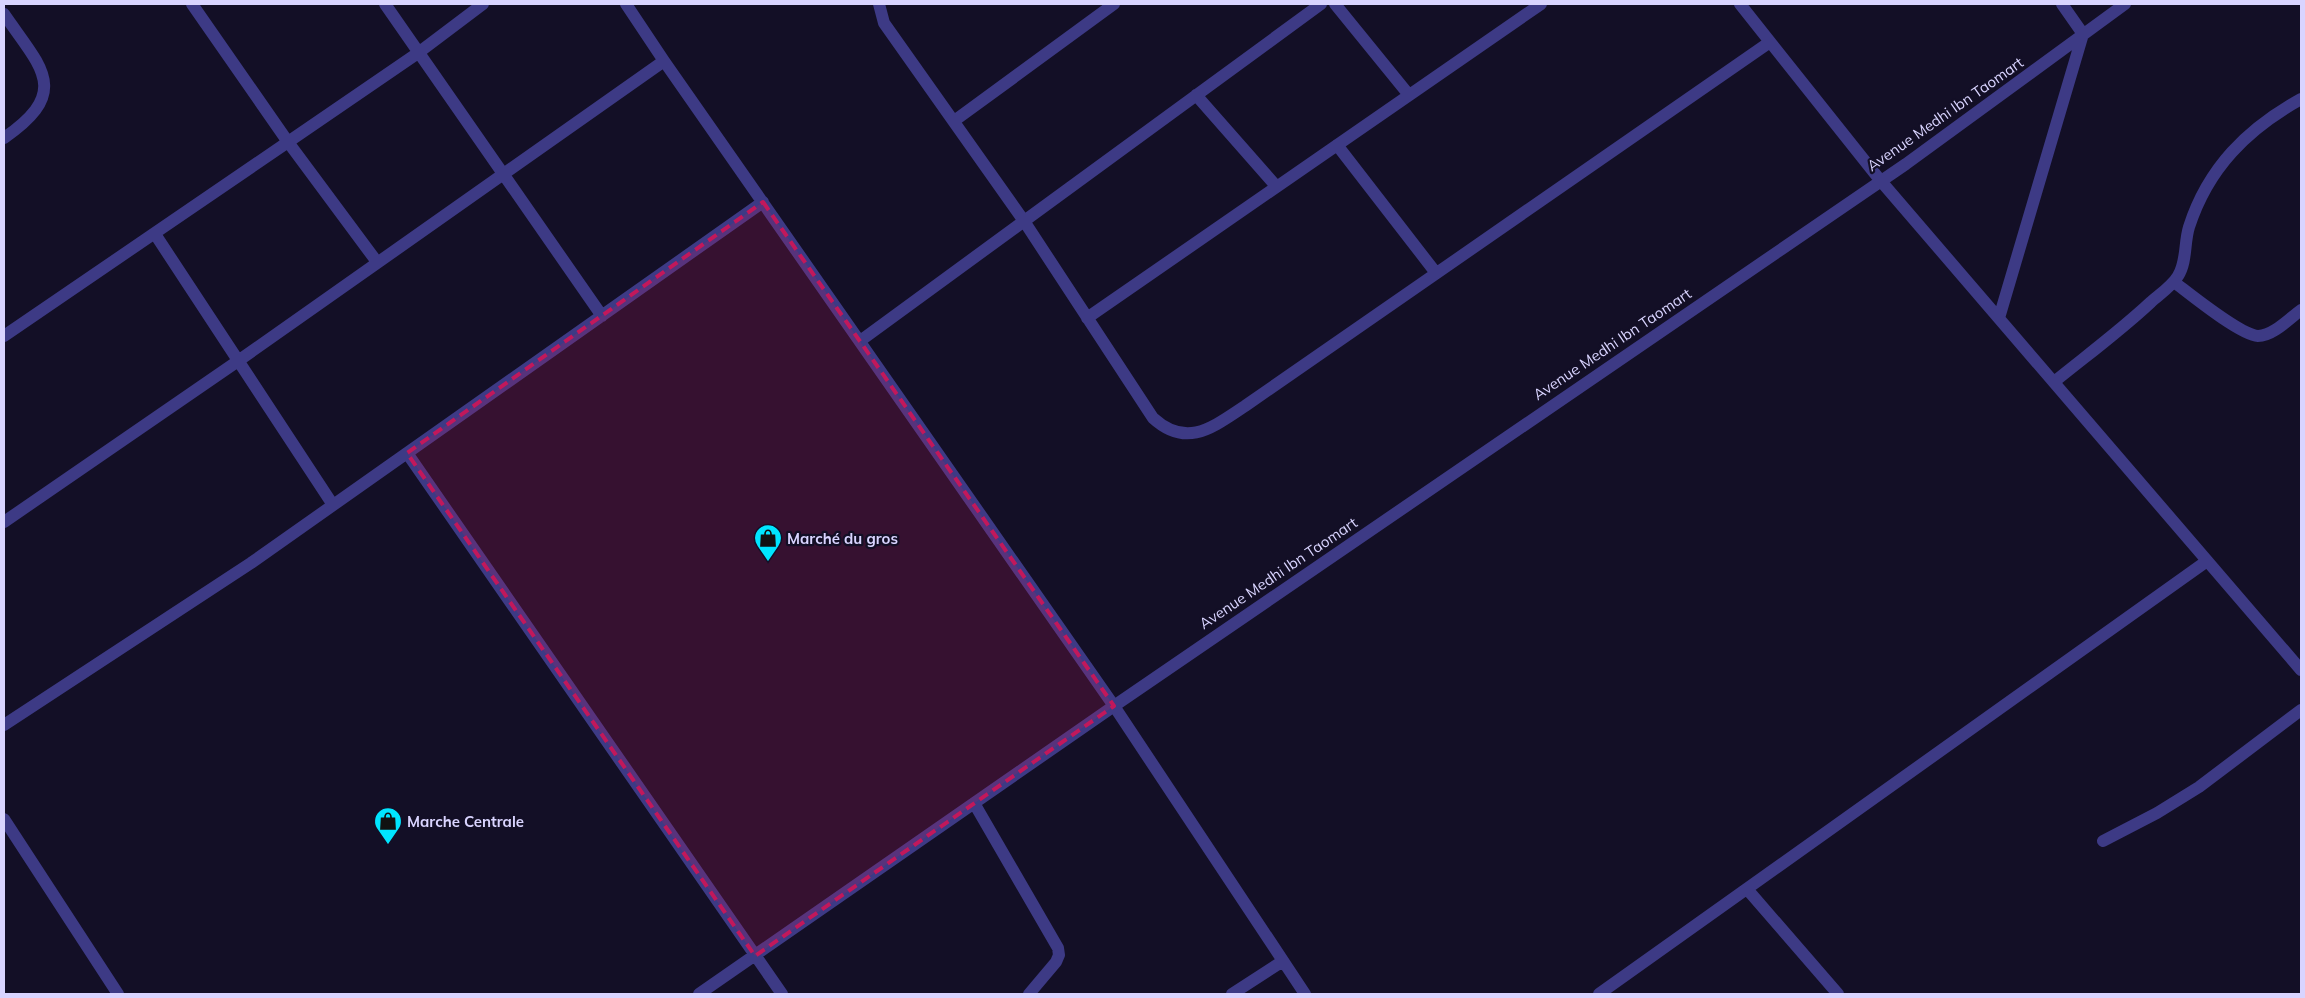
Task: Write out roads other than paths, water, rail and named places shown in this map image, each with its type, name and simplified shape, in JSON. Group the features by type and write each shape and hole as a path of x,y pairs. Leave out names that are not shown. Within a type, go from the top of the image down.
{"street":[{"path":"192,4 288,142 377,262"},
{"path":"385,4 602,316"},
{"path":"4,336 418,53 484,4"},
{"path":"626,4 1114,706 1305,994"},
{"path":"879,4 884,23 1024,221 1153,418 1165,430 1184,435 1212,428 1770,42"},
{"path":"954,121 1114,4"},
{"path":"860,342 1321,4"},
{"path":"1334,4 1409,95"},
{"path":"1086,318 1541,4"},
{"path":"1740,4 1880,180 2301,670"},
{"path":"1999,318 2083,34 2062,4"},
{"name":"Avenue Medhi Ibn Taomart","path":"699,994 1114,706 1906,164 2125,4"},
{"path":"4,14 43,75 46,87 37,110 20,127 4,138"},
{"path":"4,522 238,361 664,61"},
{"path":"1196,95 1276,186"},
{"path":"2054,382 2137,315 2174,282 2181,268 2188,230 2199,198 2211,177 2246,138 2301,99"},
{"path":"1337,145 1436,273"},
{"path":"4,725 251,563 763,202"},
{"path":"154,234 333,504"},
{"path":"2174,282 2212,311 2258,336 2269,333 2301,310"},
{"path":"407,453 782,994"},
{"path":"1598,994 2207,561"},
{"path":"2291,658 2301,650"},
{"path":"2103,841 2157,813 2199,787 2301,710"},
{"path":"974,803 1058,948 1059,955 1056,962 1029,994"},
{"path":"4,819 118,994"},
{"path":"1747,889 1838,994"},
{"path":"1232,994 1283,961"}],"place":[{"name":"Marché du gros","path":"768,562"},
{"name":"Marche Centrale","path":"388,845"}]}
